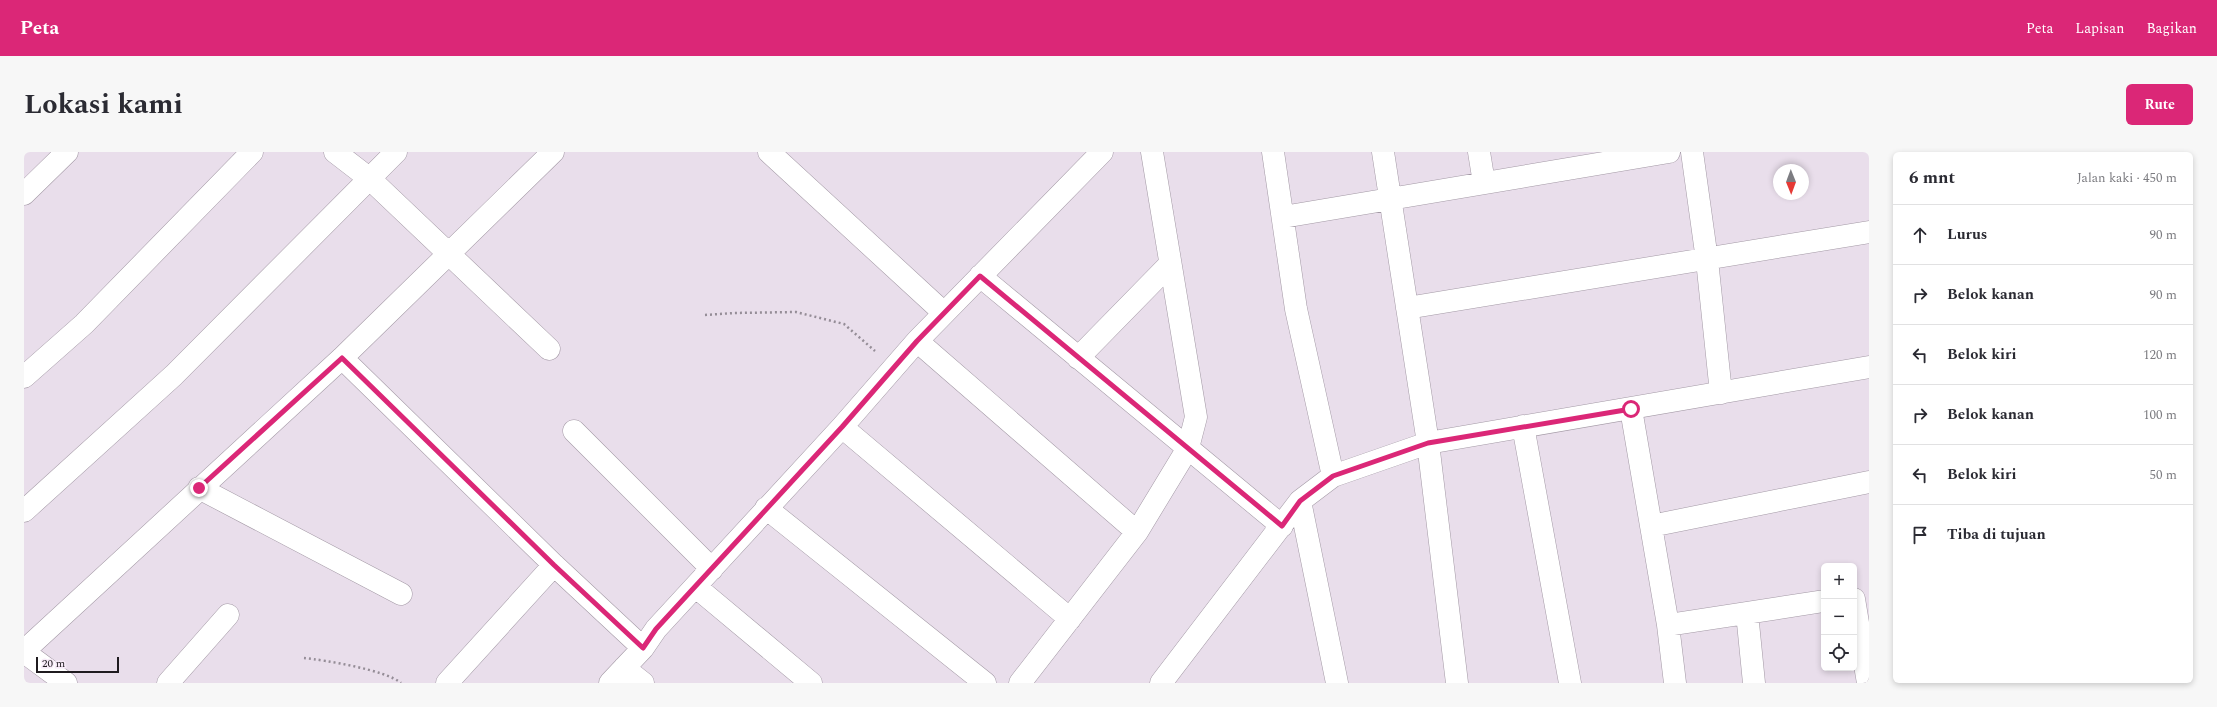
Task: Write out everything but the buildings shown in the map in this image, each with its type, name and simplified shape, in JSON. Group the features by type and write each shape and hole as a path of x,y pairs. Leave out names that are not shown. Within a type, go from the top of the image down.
{"street":[{"path":"24,194 67,152"},
{"path":"24,377 84,324 252,152"},
{"path":"335,152 370,178 549,349"},
{"path":"24,511 174,375 396,152"},
{"path":"66,683 24,652 199,488 342,358 553,152"},
{"path":"769,152 944,313"},
{"path":"643,683 617,676 643,648 656,629 842,427 917,341 1102,152"},
{"path":"1020,683 1137,532 1188,448 1196,417 1152,152"},
{"path":"1273,152 1284,217 1296,309 1333,476"},
{"path":"1383,152 1428,443 1457,683"},
{"path":"1479,152 1484,183"},
{"path":"1284,217 1484,183 1593,158 1669,152"},
{"path":"1692,152 1707,260 1721,393"},
{"path":"1406,308 1707,260 1869,232"},
{"path":"1078,358 1170,264"},
{"path":"980,276 1282,526"},
{"path":"917,341 1137,532"},
{"path":"342,358 554,565 643,648"},
{"path":"1161,683 1300,501 1333,476 1428,443 1869,367"},
{"path":"1631,409 1668,625 1675,683"},
{"path":"1523,426 1570,683"},
{"path":"842,427 1070,619"},
{"path":"574,432 712,569"},
{"path":"1651,526 1869,482"},
{"path":"199,488 401,594"},
{"path":"1300,501 1337,683"},
{"path":"766,508 985,683"},
{"path":"447,683 554,565"},
{"path":"696,587 811,683"},
{"path":"1857,597 1869,594"},
{"path":"1854,599 1868,683"},
{"path":"1668,625 1821,601"},
{"path":"1747,613 1754,683"},
{"path":"168,683 228,615"}],"path":[{"path":"705,315 796,312 844,324 894,368"},
{"path":"304,658 376,673 401,683"}],"route":[{"path":"199,488 342,358 554,565 643,648 656,629 842,427 917,341 980,276 1282,526 1300,501 1333,476 1428,443 1631,409"}]}
